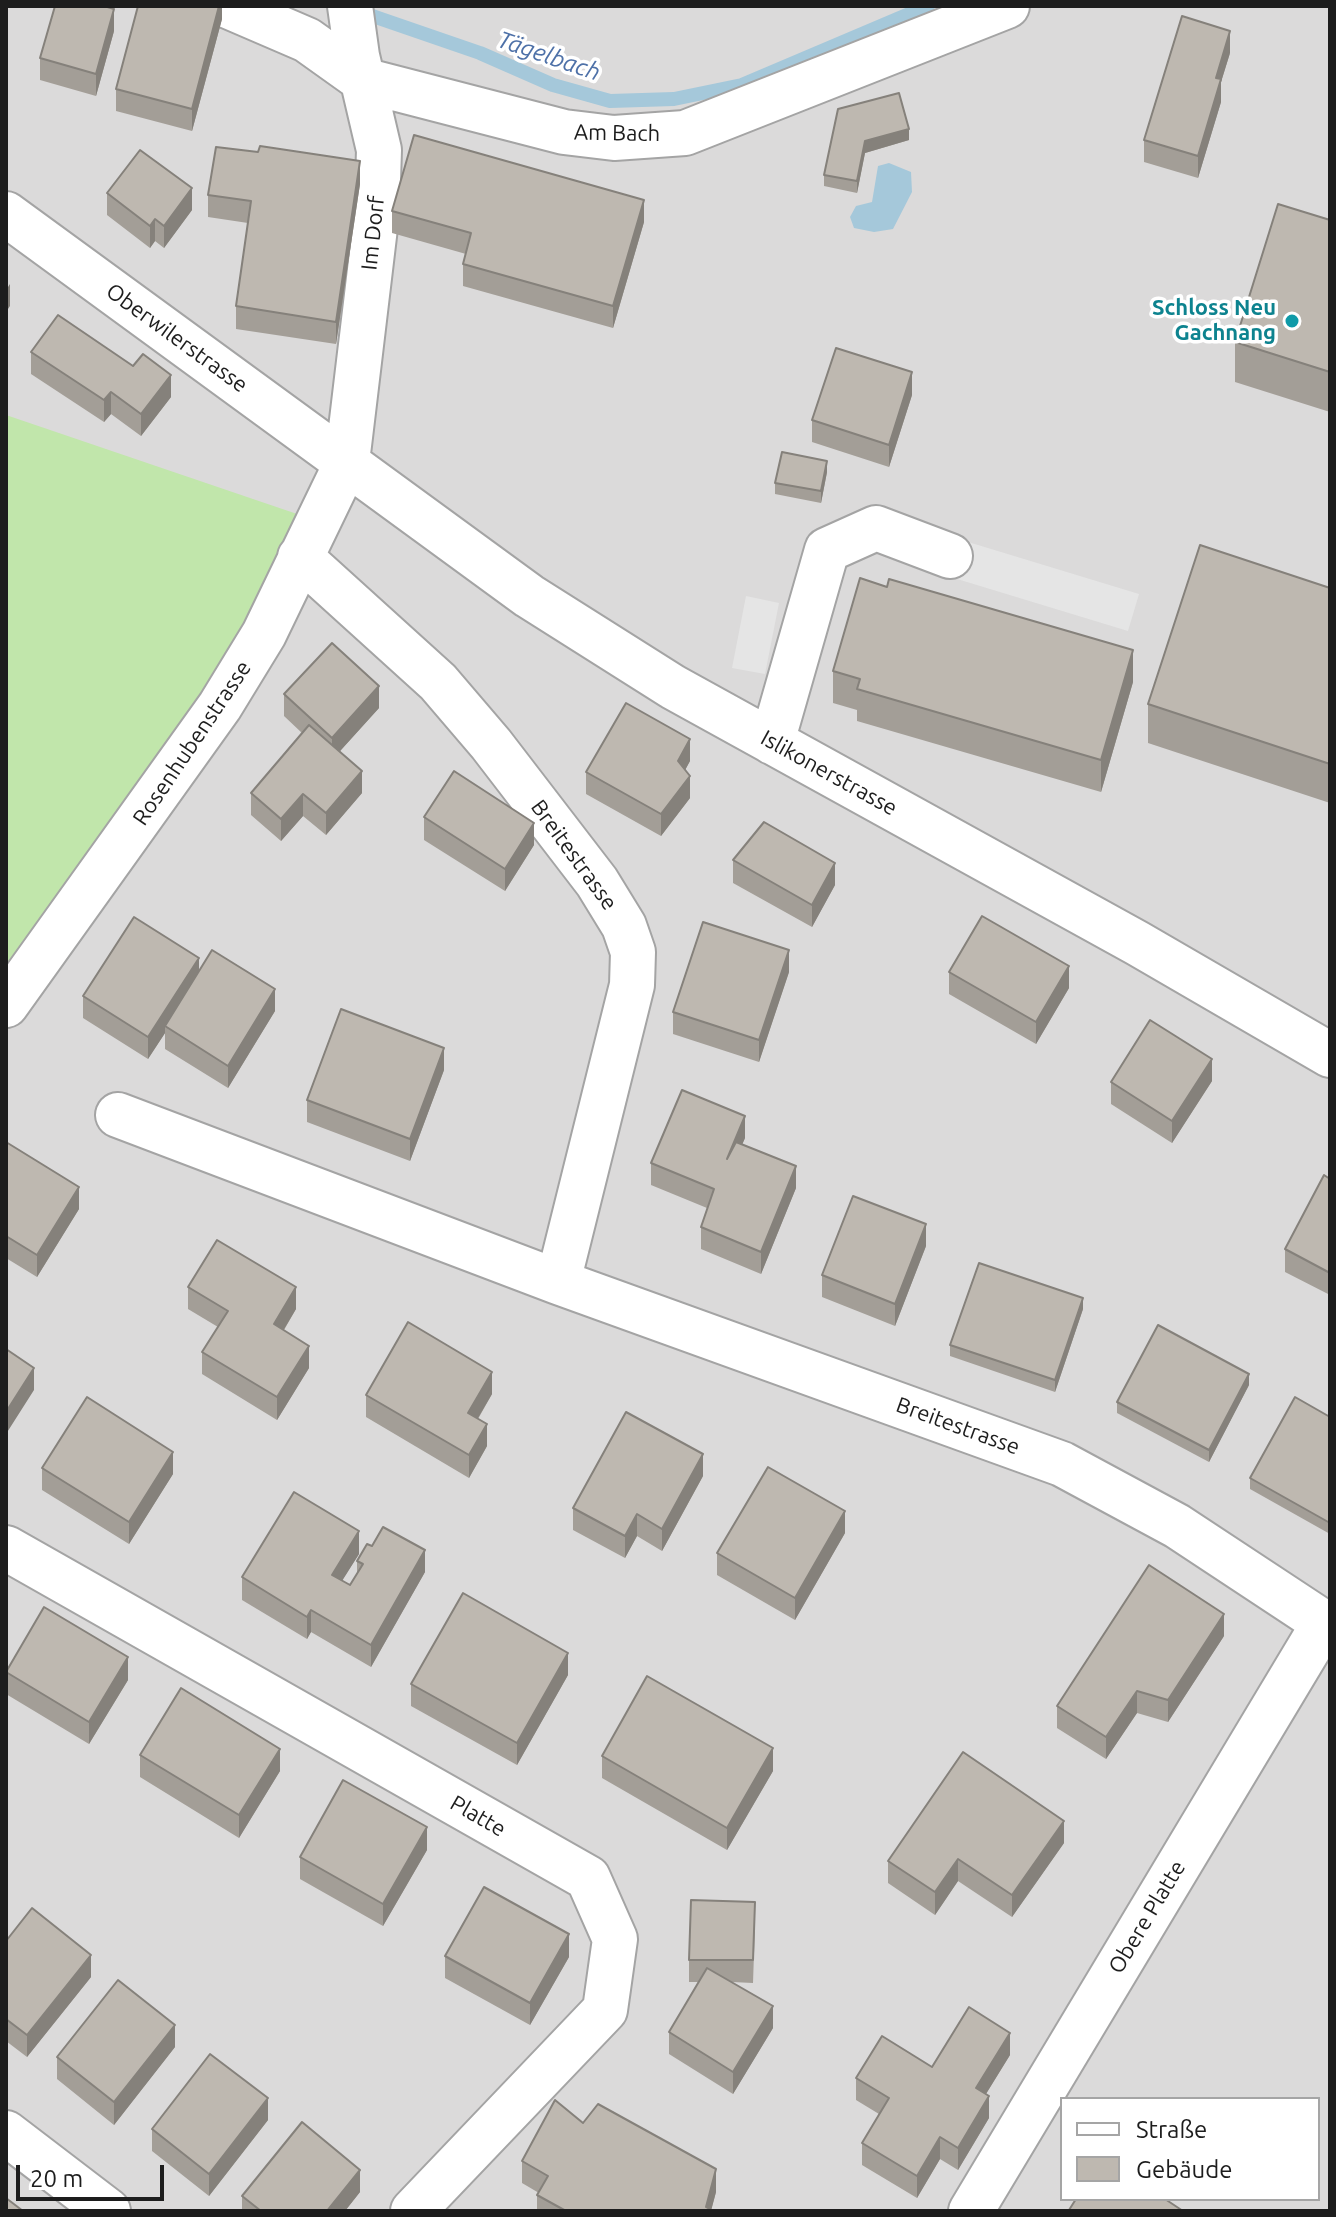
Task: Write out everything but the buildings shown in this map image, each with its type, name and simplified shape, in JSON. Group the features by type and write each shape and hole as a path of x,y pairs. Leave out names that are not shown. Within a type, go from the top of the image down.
{"street":[{"name":"Am Bach","path":"228,6 307,40 363,80 564,132 614,138 685,133 1007,6"},
{"name":"Im Dorf","path":"347,462 377,211 379,165 379,150 352,20"},
{"name":"Oberwilerstrasse","path":"6,214 347,462"},
{"name":"Rosenhubenstrasse","path":"6,1005 220,706 264,634 347,462"},
{"name":"Islikonerstrasse","path":"347,462 529,596 673,687 1137,943 1330,1055"},
{"path":"772,742 827,550 876,528 950,556"},
{"name":"Breitestrasse","path":"300,557 438,682 578,856 624,926 633,952 632,985 558,1282"},
{"name":"Breitestrasse","path":"118,1115 558,1282 1062,1464 1177,1526 1327,1625"},
{"name":"Platte","path":"6,1548 588,1878 615,1939 605,2010 413,2211"},
{"name":"Obere Platte","path":"971,2211 1327,1625"},
{"path":"6,2133 108,2211"}],"shaded area":[{"path":"6,6 1330,6 1330,2211 6,2211"},
{"path":"955,538 1139,594 1128,631 944,575"},
{"path":"746,596 779,603 765,674 732,668"}],"green space":[{"path":"6,415 300,515 226,672 6,974"}],"water":[{"path":"889,163 911,172 912,192 893,229 874,232 854,228 850,217 856,206 872,202 878,166"}],"waterway":[{"name":"Tägelbach","path":"358,11 480,53 553,85 610,101 674,99 742,85 928,6"}],"place":[{"name":"Schloss Neu Gachnang","path":"1292,321"}]}
